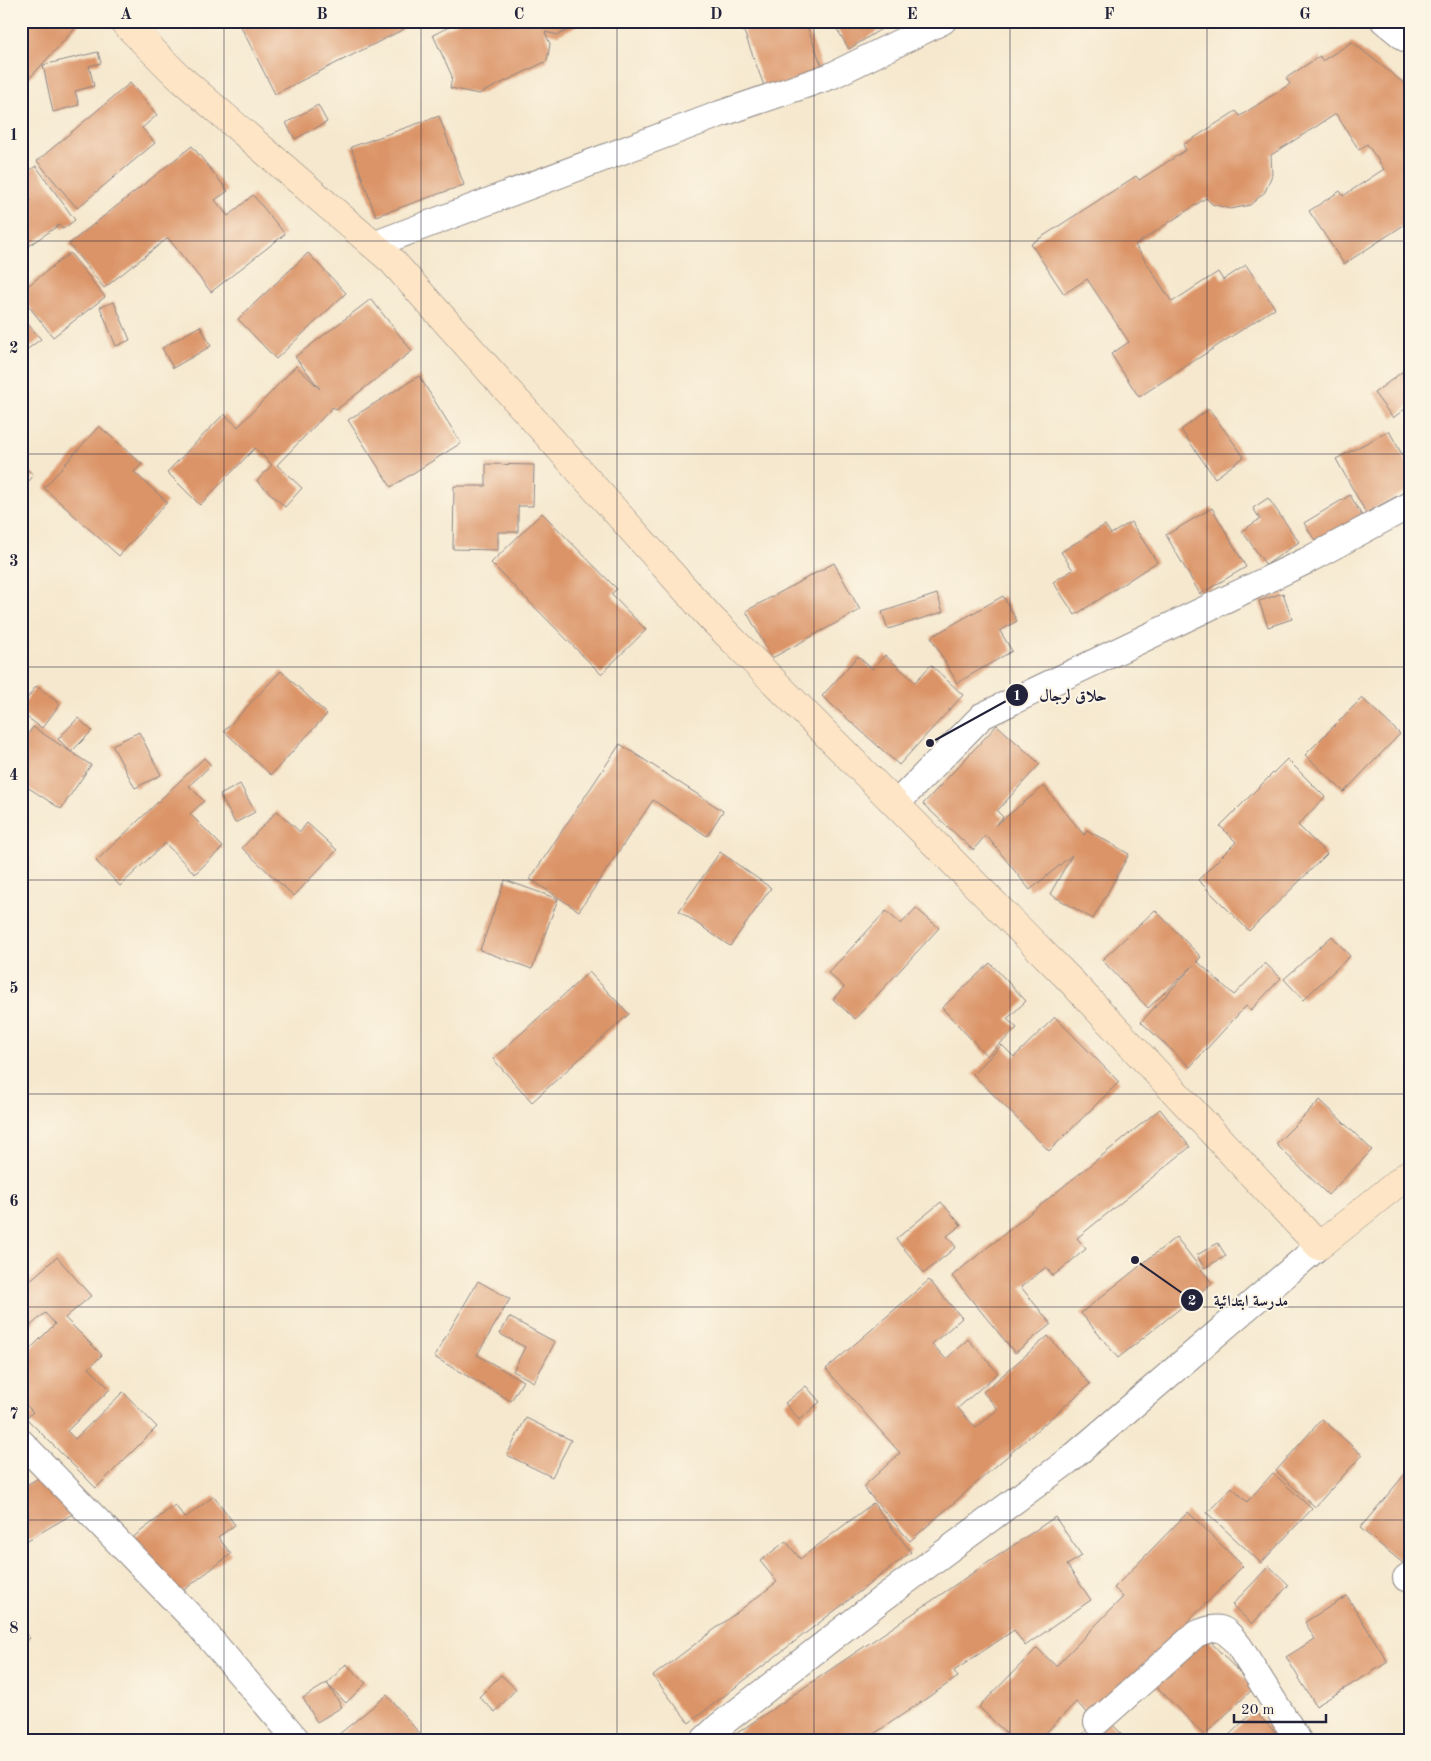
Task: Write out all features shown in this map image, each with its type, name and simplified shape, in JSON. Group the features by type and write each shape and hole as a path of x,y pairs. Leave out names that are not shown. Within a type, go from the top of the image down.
{"main road":[{"path":"123,21 178,76 392,261 709,616 1071,980 1319,1246 1410,1173"}],"street":[{"path":"373,245 720,114 831,76 943,21"},
{"path":"1384,21 1408,38"},
{"path":"896,804 982,716 1306,561 1410,505"},
{"path":"704,1740 719,1726 882,1599 1068,1460 1319,1246"},
{"path":"21,1442 194,1620 297,1740"},
{"path":"1097,1722 1196,1634 1214,1627 1228,1632 1239,1646 1298,1740"}],"building":[{"path":"21,21 82,21 27,81 23,77 21,78"},
{"path":"238,21 400,21 404,29 275,94"},
{"path":"461,21 586,21 558,35 545,32 550,44 547,61 479,94 450,88 452,76 433,35"},
{"path":"740,21 805,21 823,69 766,91"},
{"path":"832,21 894,21 849,49"},
{"path":"1352,42 1410,88 1410,221 1344,264 1309,211 1340,191 1343,196 1384,169 1367,144 1359,150 1336,114 1271,155 1272,175 1265,192 1250,205 1231,209 1212,204 1206,198 1135,245 1172,302 1218,272 1223,280 1246,265 1275,308 1139,397 1111,354 1129,342 1087,279 1064,294 1031,244 1136,176 1139,180 1186,150 1183,145 1236,111 1240,116 1290,84 1286,78 1320,56 1322,61"},
{"path":"98,52 101,63 89,66 94,86 75,91 79,105 53,112 43,65"},
{"path":"130,83 157,115 142,128 155,143 77,208 37,161"},
{"path":"318,105 327,122 295,139 286,123"},
{"path":"439,116 464,185 376,216 351,147"},
{"path":"192,146 228,191 215,200 228,216 253,195 285,234 211,292 168,238 104,288 69,244"},
{"path":"36,166 75,220 63,229 59,225 21,251 21,208 31,201 21,187 21,176"},
{"path":"70,253 105,297 53,337 21,296 21,291"},
{"path":"308,253 346,293 276,359 238,319"},
{"path":"371,299 412,351 336,410 333,407 277,465 302,488 285,507 257,481 272,465 255,448 200,505 167,472 224,414 238,427 296,366 320,389 295,357"},
{"path":"114,302 130,340 116,346 100,307"},
{"path":"21,316 41,339 21,354"},
{"path":"200,326 211,346 173,368 162,348"},
{"path":"1406,369 1410,375 1410,405 1393,418 1374,393"},
{"path":"419,376 461,443 391,487 348,420"},
{"path":"1209,409 1244,457 1215,478 1181,430"},
{"path":"99,426 142,464 134,472 167,502 119,556 44,488"},
{"path":"1389,431 1410,469 1410,489 1366,513 1336,459"},
{"path":"21,464 34,475 21,490"},
{"path":"486,464 534,465 533,506 518,506 518,532 498,532 498,550 453,549 454,486 486,486"},
{"path":"1350,495 1365,521 1319,547 1304,523"},
{"path":"1268,498 1299,542 1266,565 1242,531 1260,519 1253,508"},
{"path":"1212,508 1246,567 1200,594 1166,535"},
{"path":"542,513 617,589 611,594 646,630 601,674 491,563"},
{"path":"1131,522 1157,562 1075,615 1053,582 1073,570 1061,552 1105,525 1111,534"},
{"path":"834,563 860,610 772,658 746,611"},
{"path":"1283,593 1292,619 1268,627 1259,601"},
{"path":"937,594 943,612 888,629 882,612"},
{"path":"1003,596 1017,621 1000,631 1012,651 957,683 931,637"},
{"path":"21,637 28,644 21,650"},
{"path":"885,655 915,682 931,665 963,695 899,765 822,696 858,656 872,669"},
{"path":"281,671 327,714 271,775 224,731"},
{"path":"36,686 60,704 42,728 21,713 21,707"},
{"path":"1362,698 1400,734 1344,792 1305,755"},
{"path":"78,718 92,731 71,752 58,739"},
{"path":"997,725 1040,764 997,811 1003,817 996,825 1044,786 1084,835 1087,830 1129,854 1093,919 1050,894 1072,855 1030,890 986,835 973,850 923,804"},
{"path":"33,727 91,765 61,809 21,783 21,744"},
{"path":"139,732 161,775 135,788 112,745"},
{"path":"620,744 723,811 707,836 653,800 579,911 530,879"},
{"path":"204,758 211,765 189,786 204,801 190,814 223,847 195,874 165,843 120,886 96,861"},
{"path":"1287,759 1325,797 1298,825 1327,854 1249,931 1198,880 1236,842 1220,826"},
{"path":"240,784 255,812 235,823 220,795"},
{"path":"277,811 300,832 307,823 337,850 294,896 242,848"},
{"path":"720,852 771,888 730,946 679,911"},
{"path":"505,880 558,899 532,969 480,950"},
{"path":"916,908 939,928 855,1019 833,999 844,987 828,973 886,911 901,924"},
{"path":"1155,910 1201,957 1197,961 1234,995 1265,963 1281,978 1251,1010 1246,1006 1190,1067 1141,1022 1194,965 1148,1008 1102,960"},
{"path":"1332,936 1350,956 1303,1000 1284,979"},
{"path":"990,963 1026,1001 1007,1019 1017,1028 987,1056 942,1008"},
{"path":"589,972 629,1014 532,1102 493,1059"},
{"path":"1055,1017 1119,1082 1049,1151 973,1074 1002,1045 1014,1057"},
{"path":"1320,1100 1372,1150 1328,1195 1276,1144"},
{"path":"1160,1109 1190,1147 1077,1238 1086,1249 1053,1276 1046,1267 1021,1287 1051,1324 1015,1353 952,1276"},
{"path":"941,1202 961,1225 947,1236 956,1247 924,1273 896,1239"},
{"path":"1176,1237 1212,1283 1118,1358 1081,1313"},
{"path":"1218,1243 1226,1256 1204,1268 1197,1255"},
{"path":"57,1257 91,1296 65,1318 102,1355 89,1368 110,1389 67,1431 75,1439 123,1392 157,1427 96,1488 26,1418 33,1412 21,1400 21,1358 55,1324 45,1313 21,1334 21,1288"},
{"path":"929,1280 962,1318 932,1344 946,1359 968,1339 998,1373 958,1408 976,1428 998,1409 983,1392 1048,1336 1090,1384 910,1541 863,1487 900,1453 826,1369"},
{"path":"478,1281 510,1299 477,1355 523,1381 511,1401 434,1357"},
{"path":"509,1317 555,1342 534,1382 513,1371 525,1347 500,1334"},
{"path":"806,1386 820,1402 799,1420 785,1403"},
{"path":"526,1418 571,1440 552,1477 507,1455"},
{"path":"1322,1419 1362,1455 1315,1507 1276,1471"},
{"path":"58,1467 83,1508 21,1544 21,1488"},
{"path":"1410,1468 1410,1567 1409,1568 1360,1528"},
{"path":"1273,1473 1312,1509 1261,1563 1207,1513 1232,1487 1247,1502"},
{"path":"214,1496 235,1525 218,1537 231,1554 176,1596 132,1538 175,1505 185,1518"},
{"path":"873,1503 911,1552 689,1723 653,1676 777,1582 760,1561 786,1541 800,1559"},
{"path":"1188,1512 1243,1566 1093,1718 1076,1702 1039,1740 1013,1740 979,1707 1037,1648 1056,1666 1123,1597 1114,1588"},
{"path":"1055,1517 1082,1556 1067,1565 1091,1600 1025,1646 1014,1630 954,1671 958,1677 865,1740 727,1740"},
{"path":"1269,1566 1289,1585 1252,1624 1232,1605"},
{"path":"1347,1596 1388,1662 1316,1706 1286,1657 1315,1639 1305,1622"},
{"path":"21,1629 30,1638 21,1646"},
{"path":"1205,1636 1254,1688 1204,1735 1154,1684"},
{"path":"346,1664 366,1683 346,1703 327,1684"},
{"path":"501,1675 516,1689 495,1712 479,1697"},
{"path":"327,1683 342,1707 317,1722 303,1698"},
{"path":"387,1695 425,1740 341,1740 338,1735"},
{"path":"1254,1711 1283,1740 1224,1740"},
{"path":"1102,1714 1128,1740 1077,1740"}],"place":[{"name":"حلاق لرجال","path":"930,743"},
{"name":"مدرسة ابتدائية","path":"1135,1260"}]}
